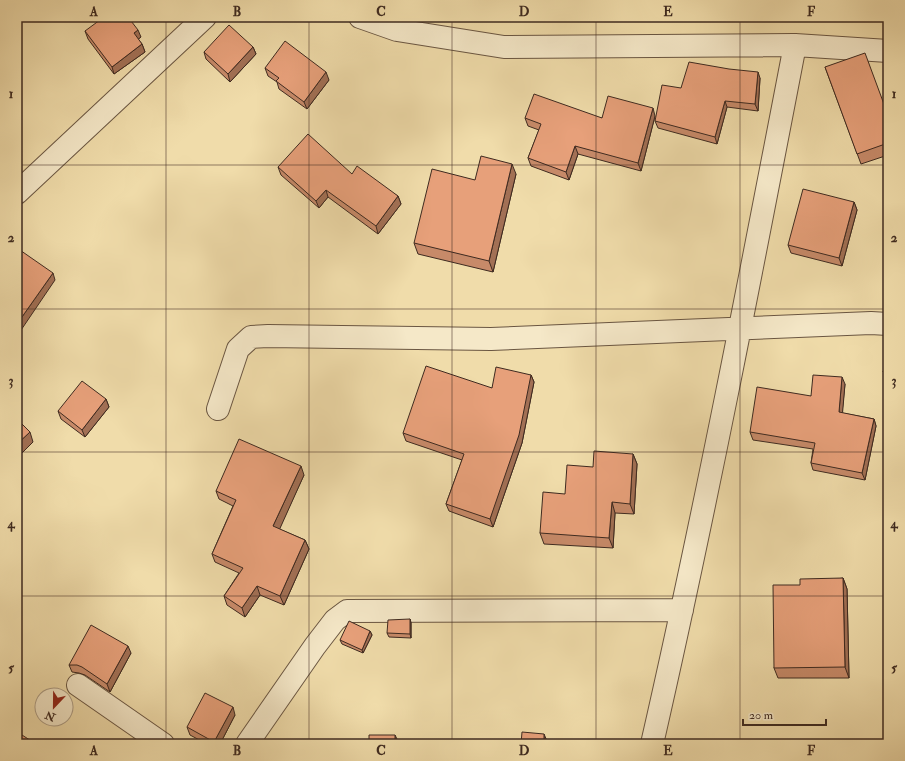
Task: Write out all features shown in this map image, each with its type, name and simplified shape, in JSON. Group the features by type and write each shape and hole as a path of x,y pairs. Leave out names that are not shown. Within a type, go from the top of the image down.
{"street":[{"path":"17,193 205,17"},
{"path":"360,17 402,23 504,47 795,45 888,51"},
{"path":"652,744 682,610 741,329 795,45"},
{"path":"218,409 238,349 251,337 491,339 871,323 888,324"},
{"path":"247,744 315,646 335,620 347,611 682,610"},
{"path":"78,685 163,744"}],"building":[{"path":"104,17 128,17 138,30 134,33 142,44 112,67 85,31"},
{"path":"229,25 253,47 228,74 204,52"},
{"path":"285,41 326,72 304,102 276,81 279,78 265,68"},
{"path":"865,53 888,115 888,143 857,154 825,67"},
{"path":"689,62 758,72 755,104 725,101 715,137 655,121 662,85 681,88"},
{"path":"534,94 602,118 608,96 653,108 638,163 575,146 566,172 528,158 541,124 525,118"},
{"path":"308,134 352,174 357,166 398,196 376,226 326,190 316,201 278,167"},
{"path":"481,156 512,164 489,261 414,243 432,169 475,180"},
{"path":"803,189 854,202 839,258 788,245"},
{"path":"17,248 53,273 17,324"},
{"path":"426,366 492,388 496,367 531,375 519,435 490,519 446,504 464,454 403,433"},
{"path":"888,368 888,378 883,371"},
{"path":"813,375 842,377 839,412 874,419 862,473 811,463 815,443 750,432 757,387 811,396"},
{"path":"82,381 106,399 82,430 58,411"},
{"path":"17,419 30,432 17,444"},
{"path":"239,439 301,466 273,526 305,540 280,596 257,586 242,608 224,596 243,568 212,554 236,500 216,491"},
{"path":"594,451 633,454 630,504 612,502 609,538 540,533 543,492 565,494 567,465 593,467"},
{"path":"843,578 845,667 774,668 773,585 800,585 800,579"},
{"path":"410,619 410,634 387,633 388,620"},
{"path":"349,621 370,631 362,650 340,640"},
{"path":"91,625 128,646 107,684 82,667 77,665 69,665"},
{"path":"205,693 233,707 214,742 187,727"},
{"path":"522,732 544,734 544,743 569,744 521,744"},
{"path":"22,735 36,744 17,744"},
{"path":"369,735 395,735 395,744 369,744"}]}
